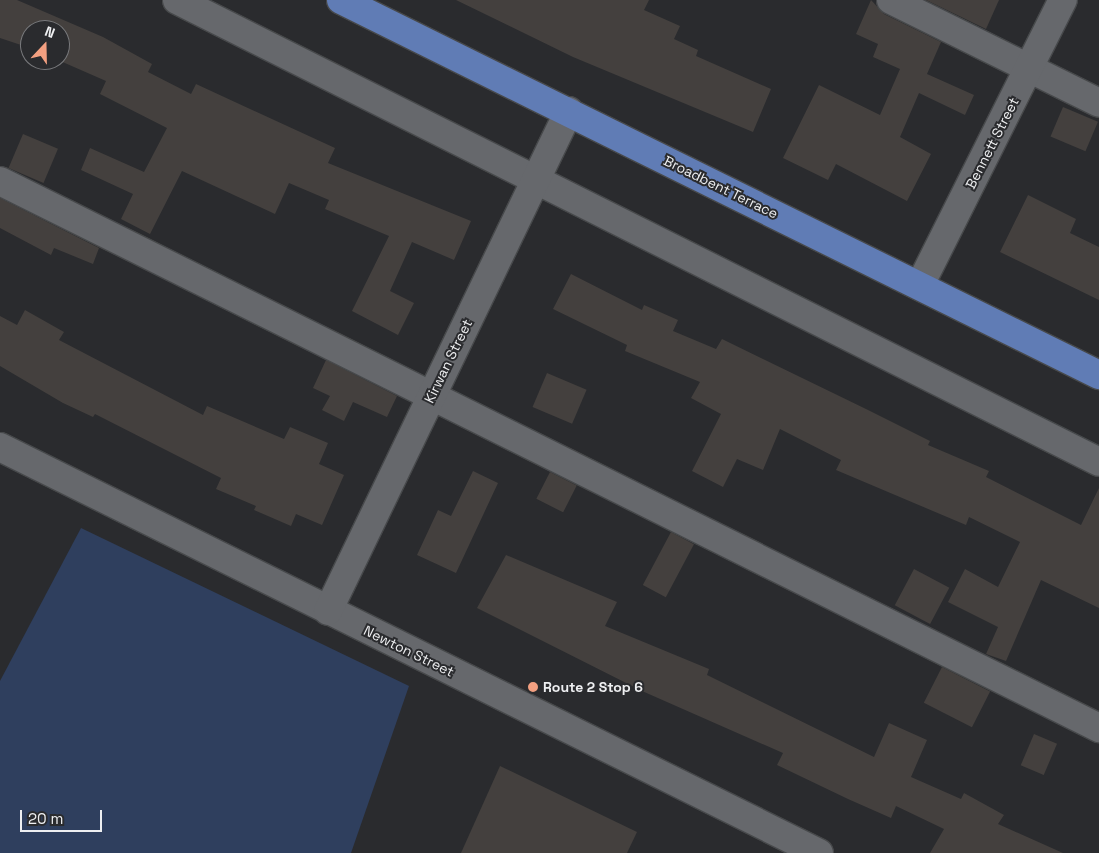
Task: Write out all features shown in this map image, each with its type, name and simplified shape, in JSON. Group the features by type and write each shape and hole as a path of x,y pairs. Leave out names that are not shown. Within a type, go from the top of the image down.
{"main road":[{"name":"Broadbent Terrace","path":"342,0 1099,374"}],"street":[{"path":"177,0 1099,462"},
{"path":"891,0 1099,104"},
{"name":"Bennett Street","path":"920,286 1063,0"},
{"name":"Kirwan Street","path":"328,611 569,111"},
{"path":"0,181 1099,728"},
{"name":"Newton Street","path":"0,446 328,611 819,853"}],"shaded area":[{"path":"81,528 409,686 351,853 0,853 0,681"}],"building":[{"path":"0,0 17,0 63,20 20,20 20,45 0,38"},
{"path":"456,0 649,0 644,10 680,26 674,39 698,50 696,56 771,89 753,132 573,57"},
{"path":"871,0 884,14 941,42 927,74 974,95 965,115 919,93 900,137 931,154 907,201 836,164 828,180 783,158 819,85 880,115 900,69 873,57 878,44 856,34"},
{"path":"926,0 999,0 986,29"},
{"path":"70,23 103,37 152,64 148,72 191,94 196,84 335,148 328,163 471,221 454,260 412,242 390,291 414,303 398,335 352,311 389,236 325,209 329,200 289,183 275,214 182,171 150,234 121,219 133,194 81,170 90,148 144,172 167,128 100,94 106,81 70,65"},
{"path":"1063,107 1098,122 1085,151 1050,136"},
{"path":"23,134 58,149 44,183 9,168"},
{"path":"1028,195 1076,219 1070,233 1099,247 1099,300 1000,252"},
{"path":"0,198 99,248 93,264 54,248 51,255 0,228"},
{"path":"571,274 642,310 644,305 678,320 673,331 716,349 722,339 866,409 930,441 928,445 989,471 986,477 1081,525 1099,488 1099,608 1041,580 1006,661 986,654 998,627 948,602 965,569 998,587 1020,542 969,517 966,525 836,470 841,460 780,429 763,470 737,459 723,487 692,471 721,414 691,398 700,382 625,351 627,345 553,309"},
{"path":"25,310 64,332 59,340 203,415 207,406 284,439 290,427 328,443 319,464 344,475 322,525 296,514 291,526 254,510 256,506 216,489 221,478 95,414 93,417 63,403 0,366 0,316 17,325"},
{"path":"326,360 397,396 387,417 353,402 344,421 322,410 330,396 313,388"},
{"path":"547,373 587,390 572,424 533,407"},
{"path":"473,471 498,483 456,573 417,555 438,510 451,516"},
{"path":"550,472 577,486 563,512 536,499"},
{"path":"671,532 694,544 666,597 643,585"},
{"path":"506,555 617,602 605,626 709,669 707,675 874,757 889,723 927,740 911,777 961,799 964,793 1004,815 998,824 1063,853 930,853 944,829 896,806 891,818 848,799 777,765 783,753 642,691 477,608"},
{"path":"914,569 949,588 930,624 895,605"},
{"path":"942,667 990,692 972,727 924,703"},
{"path":"1034,734 1057,744 1044,775 1021,765"},
{"path":"500,766 637,832 627,853 461,853"}],"place":[{"name":"Route 2 Stop 6","path":"533,687"}]}
